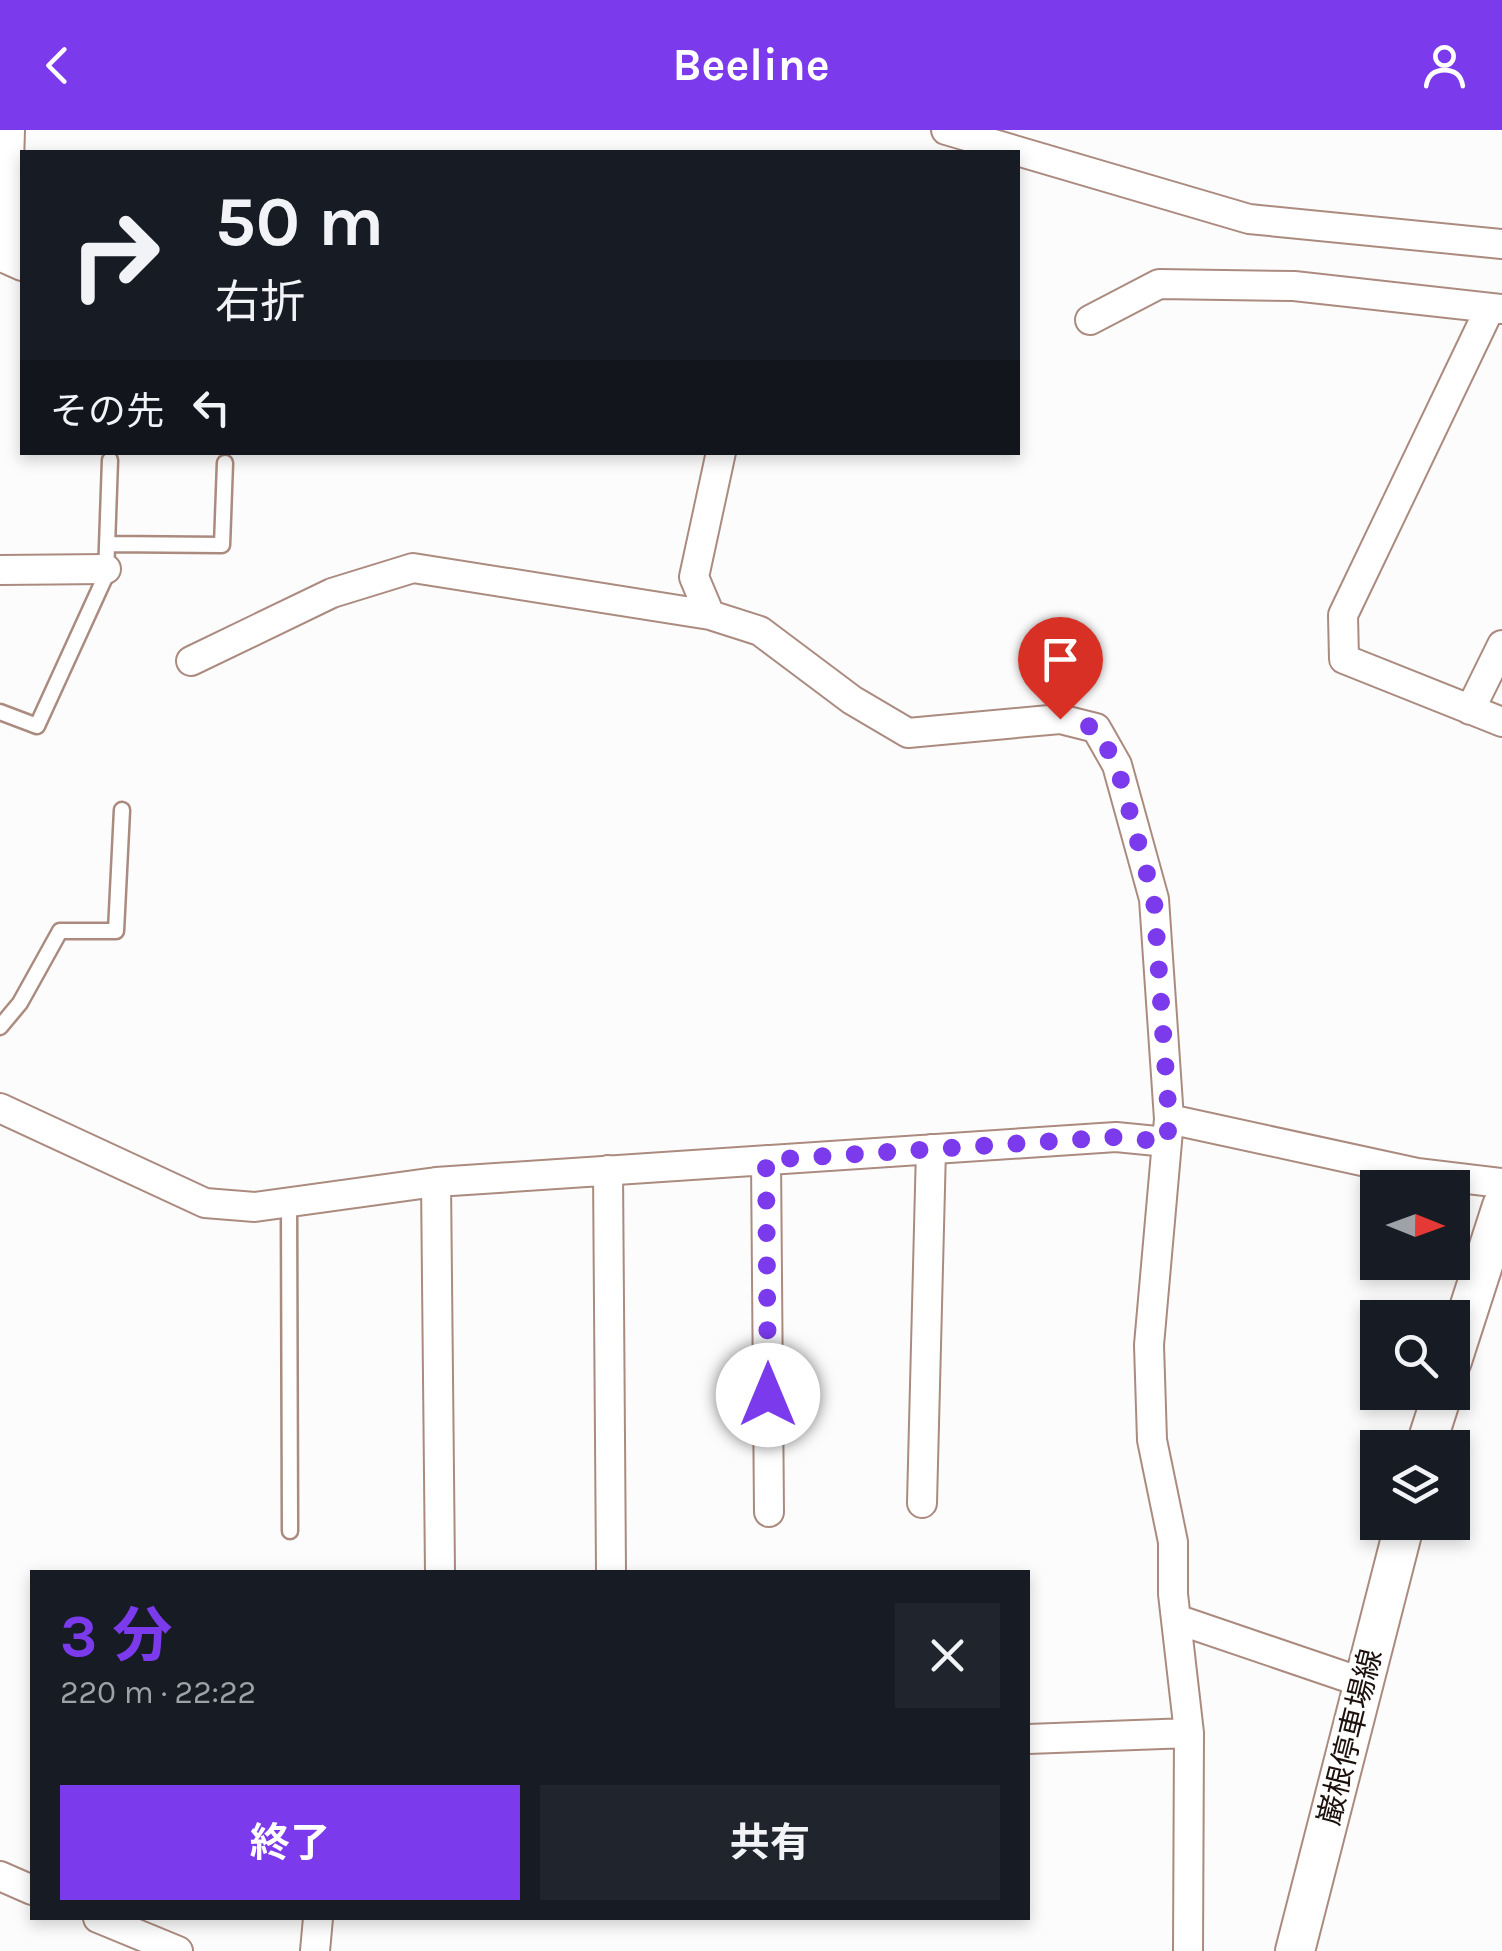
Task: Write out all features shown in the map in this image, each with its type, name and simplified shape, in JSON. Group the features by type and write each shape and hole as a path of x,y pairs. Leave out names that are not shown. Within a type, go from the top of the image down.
{"main road":[{"path":"1470,1305 1502,1206"},
{"name":"巌根停車場線","path":"1296,1951 1400,1540"}],"street":[{"path":"10,130 6,259 20,265"},
{"path":"946,130 1009,150"},
{"path":"1020,153 1249,219 1502,244"},
{"path":"1090,320 1159,284 1294,286 1496,308 1343,615 1344,659 1502,722"},
{"path":"710,615 694,577 720,455"},
{"path":"0,570 107,556"},
{"path":"191,661 332,593 412,568 710,615 760,630 852,700 908,733 1060,719 1096,728 1117,766 1154,899 1168,1130 1149,1345 1152,1440 1173,1542 1173,1594 1189,1733 1188,1951"},
{"path":"1470,710 1502,645"},
{"path":"0,1108 206,1203 255,1207 436,1182 1116,1137 1168,1130 1416,1173 1502,1183"},
{"path":"922,1503 930,1149"},
{"path":"766,1160 769,1512"},
{"path":"608,1170 611,1570"},
{"path":"436,1182 440,1570"},
{"path":"1176,1619 1364,1683"},
{"path":"1030,1739 1189,1733"},
{"path":"0,1876 30,1889"},
{"path":"103,1920 178,1951"},
{"path":"316,1951 318,1920"}],"lane":[{"path":"0,712 36,726 106,575 110,460"},
{"path":"107,556 222,545 225,462"},
{"path":"0,1027 20,1003 60,932 116,932 122,810"},
{"path":"289,1202 290,1531"}],"route":[{"path":"768,1395 766,1160 1116,1137 1167,1142 1169,1119 1154,899 1117,766 1096,728 1060,719"}]}
